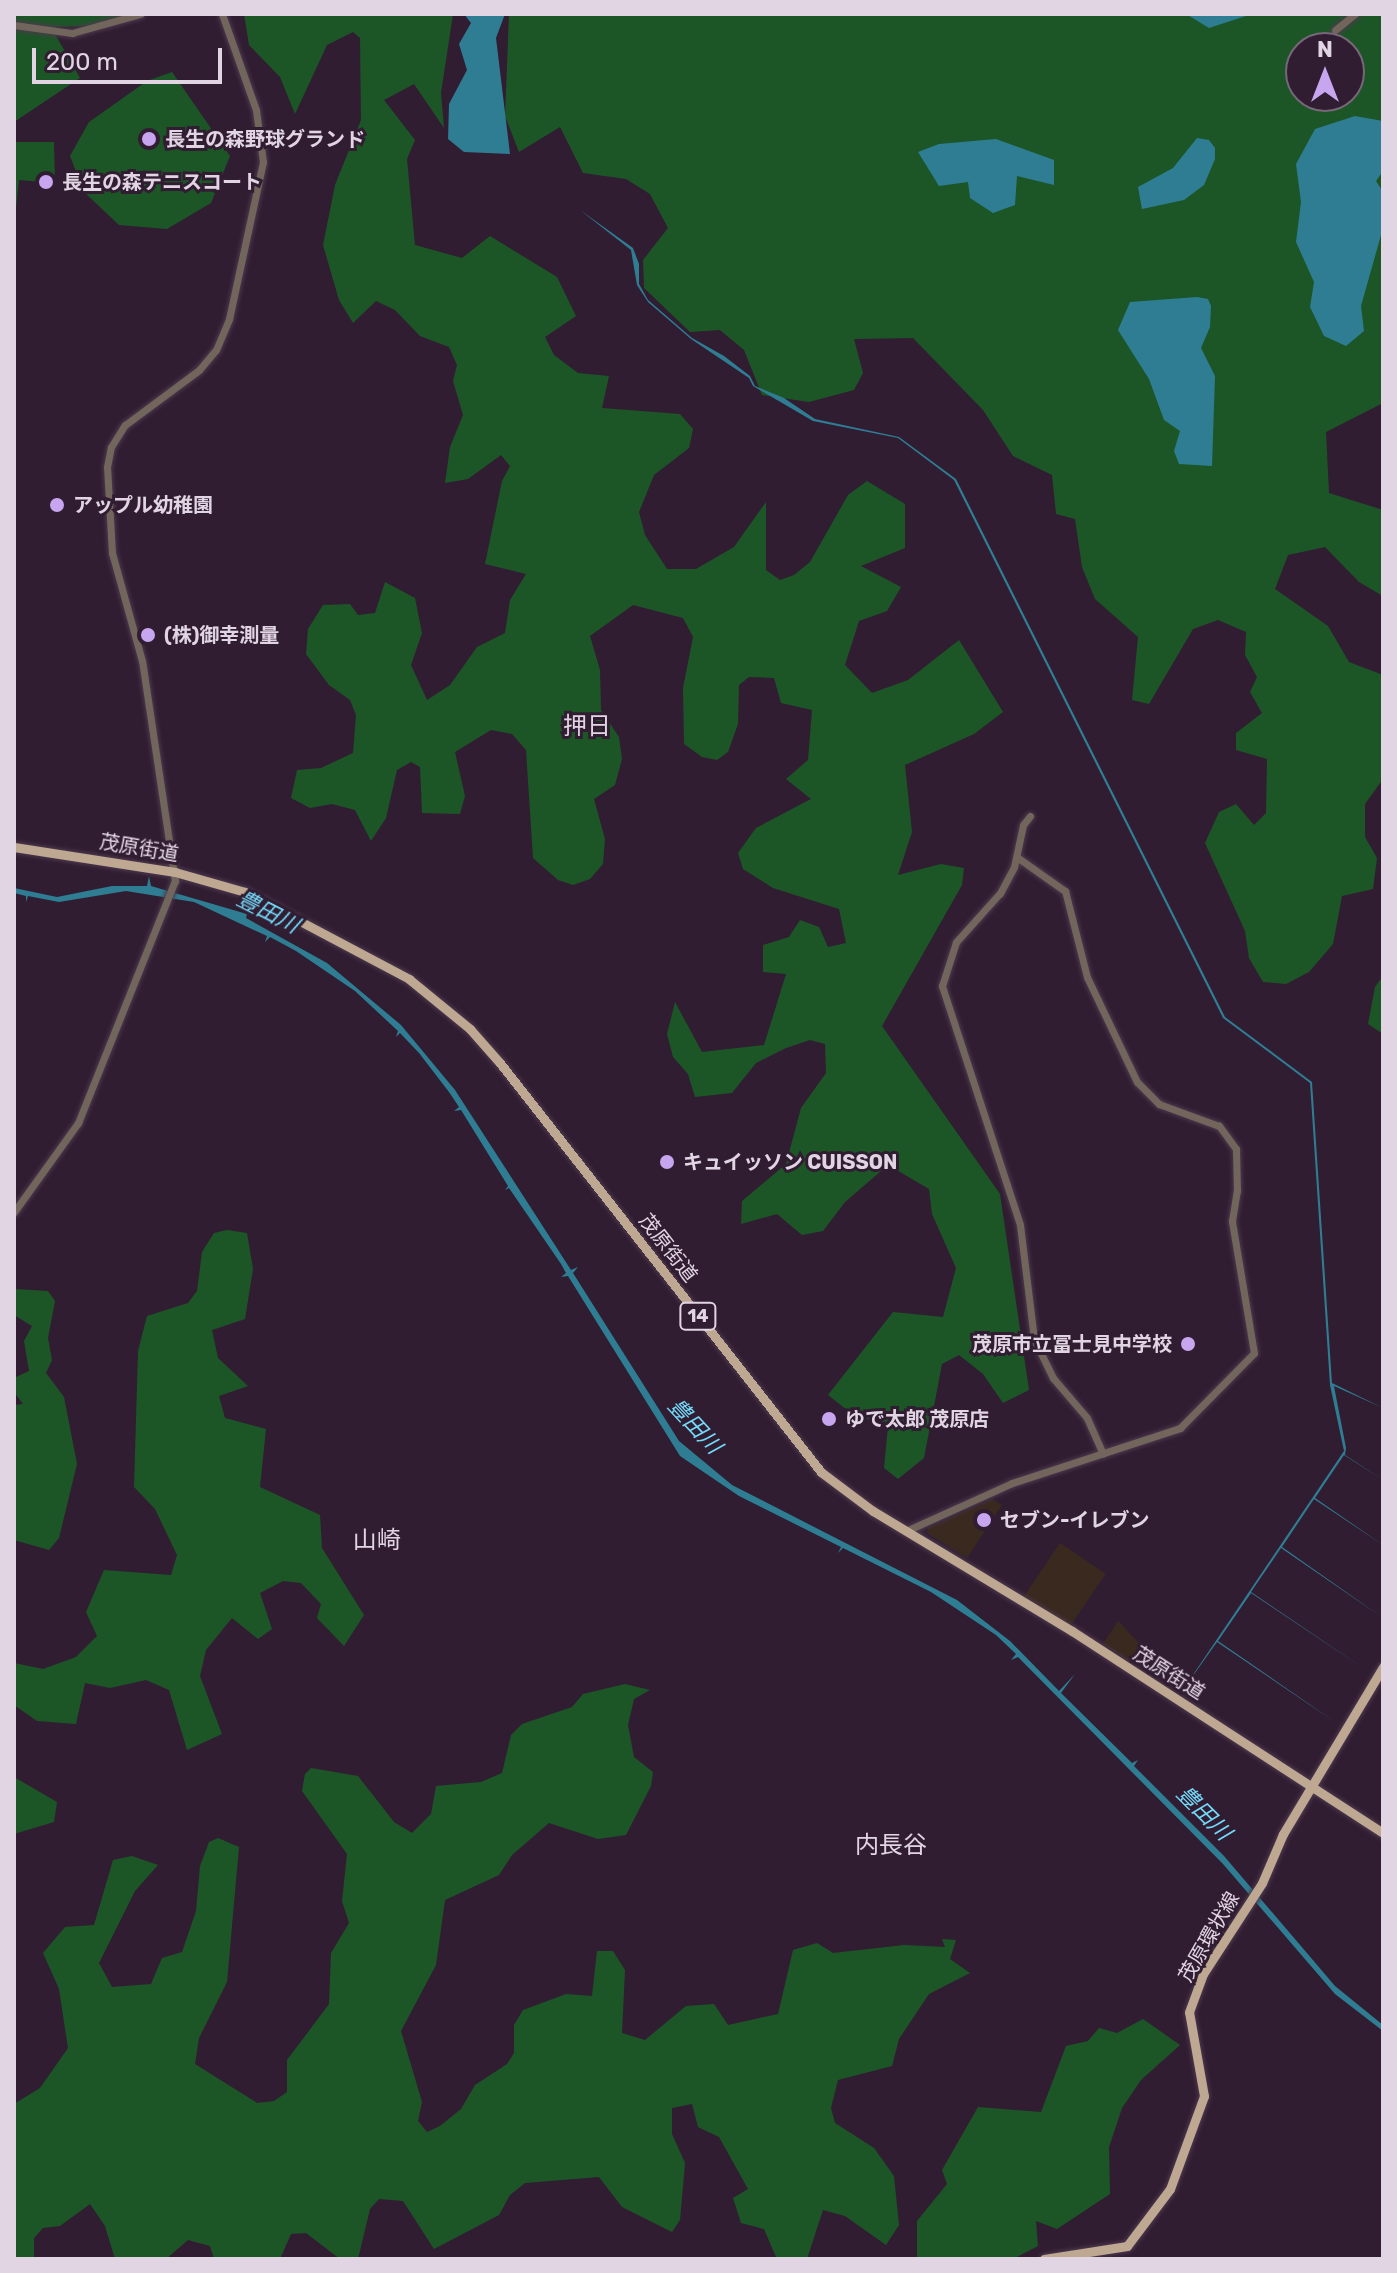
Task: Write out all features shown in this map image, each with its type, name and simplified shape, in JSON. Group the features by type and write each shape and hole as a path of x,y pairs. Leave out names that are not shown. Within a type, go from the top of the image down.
{"main road":[{"name":"茂原街道","path":"14,847 175,876 261,898 352,945 409,979 470,1029 801,1450 846,1494 908,1530 1383,1833"},
{"name":"茂原環状線","path":"1044,2259 1127,2246 1170,2189 1204,2096 1189,2012 1203,1974 1262,1883 1311,1787 1383,1667"}],"street":[{"path":"14,25 72,33 140,14"},
{"path":"14,1212 78,1123 168,908 175,876 142,661 112,553 107,467 111,447 125,425 199,370 216,350 229,319 263,162 256,110 222,14"},
{"path":"1335,30 1355,14"},
{"path":"1030,816 1018,841 1018,858 1000,893 956,942 942,986 1020,1225 1034,1339 1053,1378 1087,1418 1103,1454"},
{"path":"908,1530 1012,1483 1103,1454 1191,1420 1254,1353 1232,1221 1238,1165 1236,1149 1219,1126 1159,1104 1137,1082 1087,977 1065,891 1018,858"}],"shaded area":[{"path":"993,1499 1002,1505 967,1558 927,1533 928,1528"},
{"path":"1060,1543 1106,1574 1070,1627 1024,1596"},
{"path":"1118,1621 1143,1647 1133,1664 1103,1644"}],"green space":[{"path":"14,14 133,14 96,26 51,27 80,78 14,122"},
{"path":"244,14 453,14 441,93 444,128 414,84 384,100 415,140 407,159 415,245 462,258 490,236 557,277 576,316 545,337 554,355 578,373 609,376 602,408 680,414 693,429 689,448 654,475 639,512 645,535 667,569 696,569 734,547 766,502 766,570 780,580 794,575 810,562 848,495 867,481 905,504 905,548 861,566 901,587 887,611 859,621 845,665 872,693 908,680 959,640 1003,712 974,734 905,765 912,832 898,875 941,864 964,868 962,885 882,1026 1000,1194 1029,1390 1003,1403 983,1374 959,1355 942,1364 924,1458 898,1479 884,1468 888,1426 852,1414 828,1395 893,1312 943,1317 956,1268 932,1214 929,1189 888,1165 845,1202 823,1231 802,1235 777,1214 741,1224 742,1201 786,1164 801,1108 826,1073 825,1044 810,1040 786,1048 756,1063 732,1093 695,1097 688,1074 673,1057 667,1034 675,1002 702,1052 764,1045 786,974 763,972 763,945 789,937 800,920 819,927 828,947 846,943 839,909 773,888 743,869 738,853 756,828 811,799 786,779 808,760 812,710 781,703 774,678 749,677 739,685 738,724 728,752 717,760 702,757 684,744 683,688 693,637 683,618 633,605 590,636 600,670 601,710 619,737 622,759 615,785 594,799 605,839 603,864 590,879 573,885 558,880 533,858 526,750 512,734 491,730 455,752 465,796 460,814 422,813 420,767 411,762 397,770 386,818 371,841 355,810 332,804 310,808 291,798 297,770 321,768 353,753 356,715 350,700 329,685 306,654 308,629 323,605 350,604 358,615 375,613 385,582 415,598 422,633 411,665 427,700 450,685 477,647 505,633 510,600 526,574 485,564 502,481 510,466 501,455 468,479 445,483 450,447 463,415 453,381 457,365 449,347 420,336 395,310 376,301 353,323 339,300 323,245 335,185 361,120 360,38 353,32 327,45 295,114 280,77 249,45"},
{"path":"509,14 1383,14 1383,403 1326,432 1329,493 1383,510 1383,596 1359,582 1325,547 1288,555 1275,589 1328,626 1349,662 1383,675 1383,779 1365,804 1365,837 1377,858 1373,889 1342,896 1333,944 1309,972 1286,984 1263,982 1249,958 1245,931 1205,843 1219,812 1236,804 1254,825 1266,813 1267,759 1236,750 1236,733 1262,713 1250,692 1257,677 1245,655 1246,632 1218,620 1193,629 1149,704 1132,700 1138,637 1095,599 1082,567 1075,519 1056,514 1052,475 1013,456 983,410 913,338 854,339 863,373 854,390 809,402 762,395 744,350 720,330 690,332 644,288 643,260 668,228 650,194 626,179 583,173 560,127 519,152 505,116"},
{"name":"長生の森野球グランド","path":"172,72 230,156 211,203 167,229 119,225 84,192 70,156 89,122 147,81"},
{"name":"長生の森テニスコート","path":"14,142 54,142 55,183 19,180 15,218"},
{"path":"1383,976 1383,1034 1368,1024 1375,987"},
{"path":"227,1230 247,1233 253,1269 245,1319 212,1330 218,1358 248,1386 219,1396 225,1418 266,1429 260,1487 320,1515 322,1548 364,1615 344,1646 317,1618 321,1604 301,1583 283,1581 260,1593 272,1629 258,1639 232,1618 206,1650 200,1676 222,1734 187,1750 169,1690 146,1680 110,1688 85,1683 76,1724 37,1721 14,1705 14,1663 43,1669 76,1657 97,1636 86,1612 104,1570 171,1575 177,1555 155,1509 134,1487 138,1351 147,1316 188,1303 197,1291 202,1252 214,1233"},
{"path":"14,1289 48,1291 55,1301 48,1338 52,1360 46,1373 64,1397 77,1464 59,1538 49,1550 14,1540 14,1405 23,1404 14,1392 14,1378 29,1371 24,1341 32,1326 14,1315"},
{"path":"625,1684 650,1690 634,1699 628,1725 634,1757 653,1772 651,1786 626,1835 598,1839 549,1823 512,1855 499,1875 445,1900 436,1965 401,2031 422,2102 418,2121 427,2132 440,2126 461,2109 475,2085 507,2064 514,2053 514,2025 523,2010 566,1994 592,1996 597,1951 613,1951 625,1970 622,2033 645,2040 686,2006 714,2004 728,2025 778,2014 793,1950 817,1943 833,1953 904,1945 945,1947 942,1939 956,1940 950,1959 970,1973 929,1994 899,2039 892,2066 838,2080 831,2108 835,2123 874,2148 894,2176 899,2225 886,2245 845,2216 823,2210 807,2259 776,2257 764,2229 741,2223 733,2198 748,2189 719,2137 698,2127 692,2104 672,2108 672,2134 685,2163 680,2220 672,2232 622,2207 599,2177 525,2183 510,2195 499,2215 434,2249 403,2201 379,2199 370,2209 358,2259 340,2259 306,2233 291,2234 280,2259 214,2259 210,2246 188,2240 166,2259 115,2259 105,2226 90,2204 60,2226 43,2228 34,2238 34,2259 14,2259 14,2104 40,2088 68,2048 59,1989 43,1953 65,1927 94,1925 113,1860 132,1856 158,1865 135,1891 99,1963 112,1987 151,1984 162,1958 182,1952 196,1911 200,1866 209,1842 218,1838 239,1847 227,1982 199,2038 195,2064 257,2103 274,2101 287,2092 287,2060 329,2004 331,1953 349,1923 342,1901 347,1854 302,1791 305,1774 311,1768 358,1776 394,1822 412,1833 431,1814 436,1786 481,1782 502,1773 511,1735 522,1724 572,1707 583,1694"},
{"path":"14,1777 57,1802 54,1822 14,1834"},
{"path":"1143,2019 1180,2045 1141,2080 1122,2108 1109,2147 1110,2194 1057,2229 1036,2221 1038,2246 1013,2259 917,2259 917,2221 947,2184 942,2170 978,2107 1041,2112 1066,2046 1088,2041 1099,2028 1117,2033"}],"water":[{"path":"464,14 505,14 496,38 510,154 464,152 448,139 449,104 467,70 459,44 471,23"},
{"path":"1186,14 1252,14 1209,28"},
{"path":"1355,116 1383,121 1383,171 1376,181 1383,192 1383,228 1361,306 1364,331 1346,346 1324,336 1310,307 1314,282 1296,242 1301,202 1296,164 1315,129"},
{"path":"1197,138 1209,140 1215,148 1215,159 1204,185 1184,200 1142,209 1138,187 1173,168"},
{"path":"996,139 1054,160 1054,185 1017,176 1015,205 993,213 970,198 968,182 939,186 918,152 939,144"},
{"path":"580,210 633,248 639,264 639,284 648,300 692,338 724,356 750,376 755,386 784,398 815,419 899,437 956,479 1225,1017 1312,1082 1332,1383 1383,1408 1334,1386 1345,1455 1383,1480 1344,1455 1315,1498 1383,1545 1314,1499 1282,1547 1383,1618 1281,1548 1251,1592 1369,1672 1251,1593 1218,1641 1338,1724 1217,1642 1180,1694 1344,1451 1330,1385 1310,1083 1223,1018 954,480 898,438 813,421 753,386 749,378 691,339 648,302 637,285 631,250"},
{"path":"1197,297 1208,299 1211,306 1210,327 1201,348 1215,376 1212,466 1179,464 1174,451 1180,431 1164,420 1149,379 1118,330 1130,302"},
{"path":"149,876 151,886 247,914 246,918 327,963 401,1025 455,1090 571,1270 578,1267 573,1273 679,1441 732,1485 957,1600 1010,1641 1059,1691 1075,1674 1061,1693 1132,1763 1138,1760 1134,1766 1224,1856 1335,1986 1383,2025 1383,2031 1335,1994 1223,1864 1018,1657 1011,1660 1016,1654 996,1635 931,1592 843,1548 838,1553 841,1547 739,1496 680,1456 568,1276 561,1277 566,1273 561,1264 509,1188 505,1190 508,1186 461,1110 454,1111 459,1107 449,1092 419,1053 400,1033 396,1037 398,1031 355,991 296,951 270,937 265,942 267,936 194,902 126,891 59,902 28,896 26,902 26,896 14,893 14,888 57,897 112,886 147,886"}],"place":[{"name":"長生の森野球グランド","path":"149,139"},
{"name":"長生の森テニスコート","path":"46,182"},
{"name":"アップル幼稚園","path":"57,505"},
{"name":"(株)御幸測量","path":"148,635"},
{"name":"キュイッソン CUISSON","path":"667,1162"},
{"name":"茂原市立冨士見中学校","path":"1188,1344"},
{"name":"ゆで太郎 茂原店","path":"829,1419"},
{"name":"セブン-イレブン","path":"984,1520"}],"district":[{"name":"押日","path":"587,727"},
{"name":"山崎","path":"377,1541"},
{"name":"内長谷","path":"891,1846"}],"water label":[{"name":"豊田川","path":"268,912"},
{"name":"豊田川","path":"695,1426"},
{"name":"豊田川","path":"1204,1813"}]}
